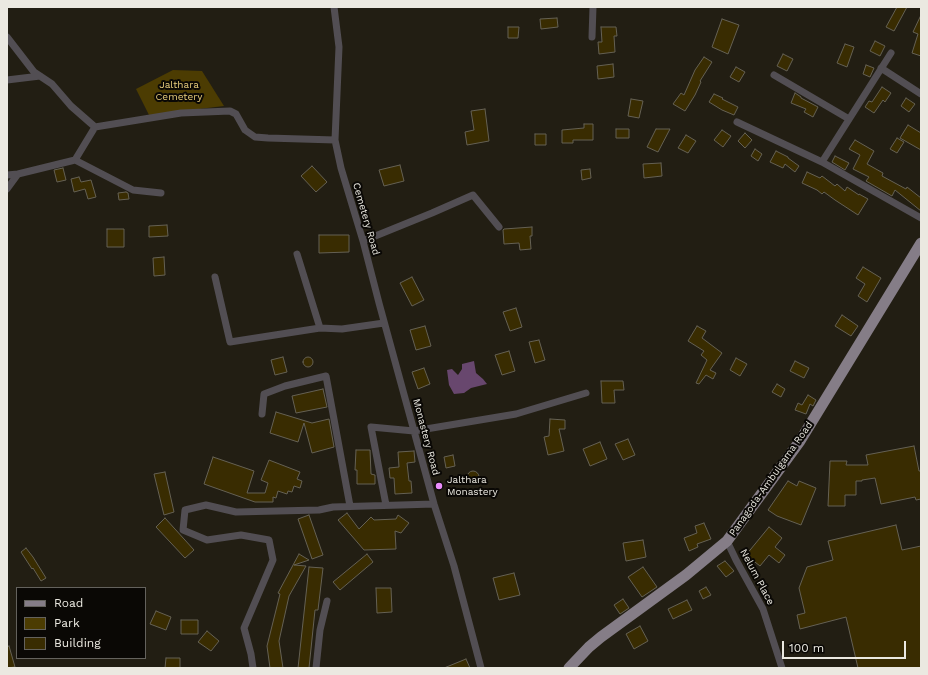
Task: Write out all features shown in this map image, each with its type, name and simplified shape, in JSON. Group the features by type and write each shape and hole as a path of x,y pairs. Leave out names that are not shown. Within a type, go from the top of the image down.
{"main road":[{"name":"Panagoda-Ambulgama Road","path":"569,668 588,647 686,575 727,541 800,441 921,243"}],"street":[{"name":"Cemetery Road","path":"334,7 338,47 335,140 341,168 363,241 379,303"},
{"path":"592,37 593,7"},
{"path":"7,37 34,72 52,84 71,106 95,126 181,113 230,111 236,114 245,130 255,137 335,140"},
{"path":"822,162 891,53"},
{"path":"881,68 921,94"},
{"path":"774,75 849,119"},
{"path":"7,80 40,76"},
{"path":"737,122 822,162 921,218"},
{"path":"76,160 95,126"},
{"path":"7,174 18,174 76,160 133,190 161,193"},
{"path":"7,189 18,174"},
{"path":"363,241 473,195 499,227"},
{"path":"297,254 320,328"},
{"path":"215,277 230,342 320,328 342,329 384,323"},
{"name":"Monastery Road","path":"379,303 434,504 454,566 480,668"},
{"path":"262,414 264,394 285,386 326,376 350,506"},
{"path":"386,505 371,427 414,431 516,414 586,393"},
{"path":"253,668 244,628 273,560 269,540 241,535 207,540 184,530 185,510 206,505 236,512 319,510 350,506 434,504"},
{"name":"Nelum Place","path":"727,541 763,609 782,668"},
{"path":"316,668 320,630 327,601"}],"green space":[{"name":"Jalthara Cemetery","path":"173,70 202,71 224,106 149,115 136,89"}],"shaded area":[{"path":"474,361 476,373 487,384 471,388 464,393 454,394 449,385 447,370 452,369 458,375 462,369 462,364"}],"building":[{"path":"897,7 907,7 894,31 886,27"},
{"path":"921,15 921,56 912,53 918,34 913,32"},
{"path":"557,18 558,27 541,29 540,19"},
{"path":"722,19 739,25 728,54 712,47"},
{"path":"508,27 519,27 518,38 508,38"},
{"path":"601,27 616,27 617,36 614,36 615,52 599,54 598,42 602,42"},
{"path":"875,41 885,46 880,56 870,51"},
{"path":"845,44 854,47 847,67 837,63"},
{"path":"783,54 793,59 787,71 777,66"},
{"path":"704,57 712,62 700,81 701,82 695,95 685,111 673,104 681,93 684,95 695,70"},
{"path":"613,64 614,77 598,79 597,66"},
{"path":"866,65 874,68 870,77 863,74"},
{"path":"736,67 745,72 739,82 730,77"},
{"path":"882,87 891,93 885,102 883,100 874,113 865,107 869,101 872,102"},
{"path":"795,93 818,107 813,117 804,112 806,109 791,103"},
{"path":"714,94 738,107 734,115 709,102"},
{"path":"906,98 915,104 909,112 901,106"},
{"path":"631,99 643,101 639,118 628,116"},
{"path":"485,109 489,141 467,145 465,132 474,130 471,111"},
{"path":"584,124 593,124 593,140 573,140 573,143 562,143 562,130 584,128"},
{"path":"908,125 921,133 921,150 900,138"},
{"path":"616,129 629,129 629,138 616,138"},
{"path":"656,129 670,129 658,152 647,147"},
{"path":"722,130 731,136 723,147 714,140"},
{"path":"745,133 752,140 745,148 738,141"},
{"path":"535,134 546,134 546,145 535,145"},
{"path":"686,135 696,141 688,153 678,148"},
{"path":"897,138 904,142 897,153 890,149"},
{"path":"855,140 874,151 867,164 883,173 882,176 906,189 907,187 921,198 921,211 895,190 892,196 866,181 869,177 853,169 860,155 849,149"},
{"path":"755,149 762,154 758,161 751,156"},
{"path":"776,151 788,157 799,166 795,172 785,164 783,168 770,162"},
{"path":"835,156 849,163 845,170 832,162"},
{"path":"661,163 662,176 644,178 643,164"},
{"path":"400,165 404,181 384,186 379,170"},
{"path":"312,166 327,182 316,192 301,176"},
{"path":"63,168 66,180 57,182 54,170"},
{"path":"590,169 591,178 582,180 581,170"},
{"path":"807,172 820,178 822,176 835,186 837,184 845,191 847,187 868,199 858,215 824,192 822,194 802,183"},
{"path":"79,177 81,182 91,180 96,197 88,199 85,189 74,192 71,179"},
{"path":"118,193 128,193 129,199 119,200"},
{"path":"167,225 168,236 149,237 149,226"},
{"path":"532,227 532,236 530,236 531,249 520,250 519,243 504,244 504,229"},
{"path":"107,229 124,229 124,247 107,247"},
{"path":"319,235 349,235 349,252 319,253"},
{"path":"164,257 165,275 154,276 153,258"},
{"path":"863,267 881,278 867,302 858,296 865,284 856,278"},
{"path":"412,277 424,300 412,306 400,283"},
{"path":"516,308 522,327 510,331 503,312"},
{"path":"842,315 858,326 851,336 835,326"},
{"path":"425,326 431,346 416,350 410,330"},
{"path":"697,326 706,331 702,338 722,353 710,370 716,373 713,379 706,375 699,384 696,383 707,360 701,355 704,351 688,341"},
{"path":"539,340 545,360 535,363 529,342"},
{"path":"509,351 515,371 502,375 495,355"},
{"path":"283,357 287,372 275,375 271,360"},
{"path":"306,357 310,357 312,358 312,366 306,367 303,364 303,360"},
{"path":"736,358 747,364 740,376 730,370"},
{"path":"795,361 809,368 804,378 790,371"},
{"path":"424,368 430,384 418,389 412,372"},
{"path":"601,381 623,381 624,390 614,390 615,403 602,403"},
{"path":"777,384 785,389 781,397 772,392"},
{"path":"323,389 327,407 296,413 292,396"},
{"path":"808,395 816,400 813,406 810,404 806,414 795,410 798,403 802,405"},
{"path":"276,412 312,423 329,419 334,447 312,453 304,423 298,442 270,433"},
{"path":"550,419 565,420 565,429 559,429 564,451 548,455 544,437 549,436"},
{"path":"628,439 635,455 623,460 615,444"},
{"path":"600,442 607,459 590,466 583,449"},
{"path":"914,446 919,471 921,471 921,499 916,500 915,497 881,504 875,478 856,481 856,495 845,495 845,506 828,506 830,461 847,461 846,465 868,465 866,455"},
{"path":"356,450 370,450 371,474 375,475 375,484 357,484 357,470 355,470"},
{"path":"414,451 415,462 407,463 412,493 395,494 394,478 390,478 389,468 399,467 398,452"},
{"path":"453,455 455,466 446,468 444,457"},
{"path":"213,457 254,471 247,493 265,493 268,483 261,480 269,460 300,472 297,479 302,481 300,488 294,486 292,492 288,491 287,494 278,491 276,498 273,497 273,502 255,502 204,484"},
{"path":"473,471 477,473 479,477 477,481 473,483 469,481 467,477 469,473"},
{"path":"165,472 174,512 164,515 154,474"},
{"path":"788,481 797,486 799,481 816,488 801,525 777,516 768,510"},
{"path":"347,513 359,529 371,517 374,520 396,519 398,515 409,523 401,533 395,531 396,549 364,550 338,520"},
{"path":"309,515 323,555 312,559 298,519"},
{"path":"165,518 194,550 185,558 156,527"},
{"path":"704,523 711,539 697,544 698,547 689,551 684,538 697,533 695,526"},
{"path":"896,525 902,550 921,546 921,668 858,668 846,617 800,629 797,615 805,613 799,588 807,567 833,560 828,541"},
{"path":"769,527 782,538 775,547 785,555 779,563 769,555 760,566 746,555"},
{"path":"643,540 646,557 626,561 623,543"},
{"path":"26,548 46,578 41,581 21,552"},
{"path":"299,554 309,560 294,565 306,566 289,596 279,641 283,668 270,668 267,646 280,594 278,593"},
{"path":"367,554 373,562 340,590 333,582"},
{"path":"725,561 734,571 726,577 717,566"},
{"path":"309,567 323,568 318,610 315,610 309,668 298,668"},
{"path":"643,567 657,587 642,597 628,577"},
{"path":"514,573 520,595 499,600 493,578"},
{"path":"706,587 711,595 703,599 699,591"},
{"path":"376,588 391,588 392,612 377,613"},
{"path":"623,599 629,608 620,614 614,605"},
{"path":"687,600 692,610 673,619 668,609"},
{"path":"156,611 171,617 166,630 150,624"},
{"path":"181,620 198,620 198,634 181,634"},
{"path":"640,626 648,641 634,649 626,634"},
{"path":"207,631 219,641 211,651 198,642"},
{"path":"9,646 15,667 7,668 7,647"},
{"path":"166,658 180,658 180,668 165,668"},
{"path":"466,659 470,668 444,668"}],"place":[{"name":"Jalthara Monastery","path":"439,486"}]}
